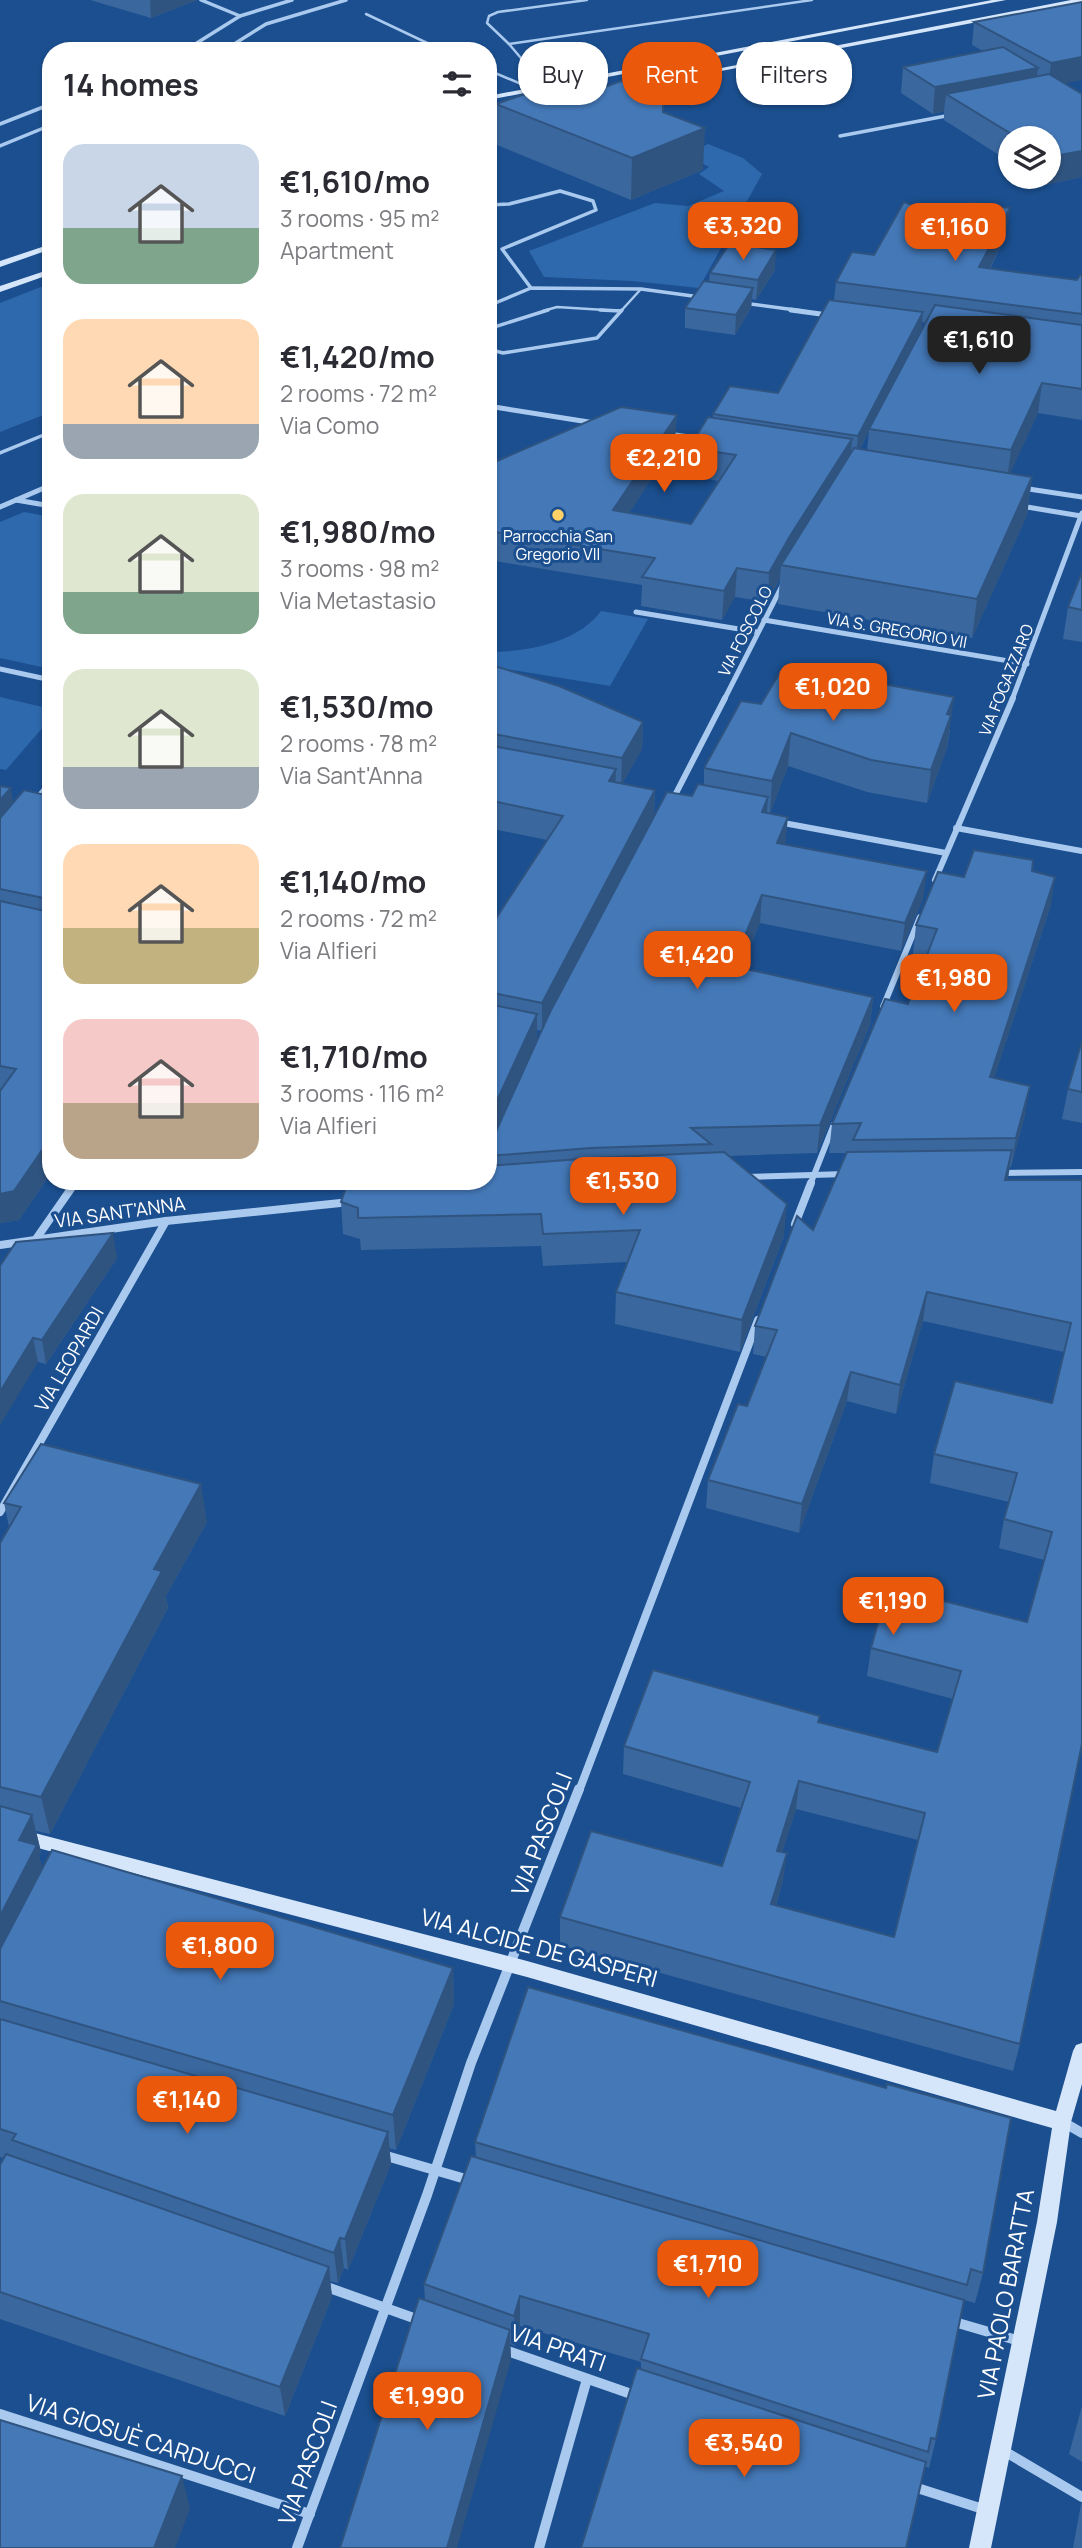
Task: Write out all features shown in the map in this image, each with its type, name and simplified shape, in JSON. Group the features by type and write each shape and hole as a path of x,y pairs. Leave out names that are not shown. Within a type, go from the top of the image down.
{"street":[{"path":"201,0 240,16"},
{"path":"198,42 240,16 292,0"},
{"path":"237,42 266,24 346,0"},
{"path":"608,75 1003,0"},
{"path":"610,90 1082,0"},
{"path":"497,96 518,92"},
{"path":"497,111 529,106"},
{"path":"0,124 42,108"},
{"path":"840,136 961,113"},
{"path":"0,146 42,129"},
{"path":"497,205 516,205 557,191 593,201 596,210 502,249 531,288"},
{"path":"0,264 42,249"},
{"path":"0,289 42,274"},
{"path":"497,302 531,288 641,289 710,299"},
{"path":"737,302 833,316"},
{"path":"497,407 598,423"},
{"path":"666,434 707,440"},
{"path":"1016,487 1082,497"},
{"path":"0,506 42,489"},
{"path":"15,500 42,504"},
{"path":"1012,505 1082,514"},
{"name":"VIA FOGAZZARO","path":"930,892 1027,664 1082,514"},
{"name":"VIA FOSCOLO","path":"664,814 786,578"},
{"path":"636,611 757,632"},
{"name":"VIA S. GREGORIO VII","path":"764,620 1027,664"},
{"path":"0,669 42,678"},
{"path":"29,808 42,793"},
{"path":"658,800 684,805"},
{"path":"767,820 946,853"},
{"path":"956,828 1082,851"},
{"path":"877,1020 925,905"},
{"path":"789,1238 840,1110"},
{"path":"988,1173 1082,1172"},
{"path":"733,1178 854,1174"},
{"path":"36,1239 70,1190"},
{"name":"VIA SANT'ANNA","path":"0,1245 166,1221 355,1202"},
{"name":"VIA LEOPARDI","path":"0,1512 166,1221"},
{"name":"VIA PASCOLI","path":"297,2548 435,2170 471,2063 513,1966 760,1314"},
{"name":"VIA ALCIDE DE GASPERI","path":"0,1831 68,1854 513,1966 1062,2122"},
{"name":"VIA PAOLO BARATTA","path":"980,2548 1020,2341 1047,2222 1062,2122 1082,2051"},
{"path":"1062,2122 1082,2133"},
{"path":"369,2151 474,2182"},
{"path":"308,2281 436,2326"},
{"path":"941,2318 1020,2341"},
{"name":"VIA PRATI","path":"486,2344 652,2400"},
{"path":"539,2548 587,2379"},
{"name":"VIA GIOSUÈ CARDUCCI","path":"0,2414 310,2514"},
{"path":"1001,2449 1082,2497"},
{"path":"897,2481 987,2511"}],"lane":[{"path":"518,55 487,23 489,16 498,12 587,0"},
{"path":"509,44 812,0"},
{"path":"366,14 425,42"},
{"path":"497,74 518,83"},
{"path":"497,351 503,353 597,338 641,289"},
{"path":"497,326 557,306 621,311"},
{"path":"0,453 42,436"}],"shaded area":[{"path":"708,144 743,158 762,174 699,288 632,281 544,277 529,251 655,203 688,206 724,191 699,174 709,167 686,155"},
{"path":"42,287 42,416 0,432 0,303"},
{"path":"24,512 42,515 42,667 0,658 0,522"},
{"path":"601,611 648,619 610,686 497,667 497,651 550,644 579,631"},
{"path":"0,697 42,707 42,728 6,770 0,769"}],"building":[{"path":"1082,2 1082,57 1051,63 974,22"},
{"path":"1003,47 1038,68 935,87 903,67"},
{"path":"1049,74 1082,94 1082,151 1061,155 1061,126 998,126 946,94"},
{"path":"621,81 622,105 663,105 663,112 705,128 632,158 497,104 518,96 518,105 608,105 608,86"},
{"path":"904,202 960,224 971,203 1010,208 979,267 1077,280 1082,275 1082,314 836,282 852,252 874,255"},
{"path":"730,243 776,250 758,280 710,273"},
{"path":"704,281 753,288 736,315 685,308"},
{"path":"829,300 923,312 858,436 713,414 730,386 778,393"},
{"path":"935,305 1082,325 1082,389 1042,383 1011,450 869,429"},
{"path":"621,407 677,415 613,510 691,524 736,455 689,448 708,417 852,439 769,573 737,568 724,591 642,577 655,558 497,532 497,461"},
{"path":"854,448 1032,477 977,599 781,565"},
{"path":"1082,572 1082,610 1068,607"},
{"path":"784,666 954,697 947,714 951,715 931,770 871,760 791,733 772,781 704,768 741,701 761,704"},
{"path":"497,667 559,686 643,722 622,758 497,735"},
{"path":"497,747 616,769 609,781 655,790 542,1003 497,994 497,917 563,816 497,802"},
{"path":"698,784 768,797 762,812 788,817 777,843 927,871 905,923 762,895 732,966 873,997 820,1125 691,1128 711,1144 591,1148 497,1155 497,1129 550,1012 667,792 692,796"},
{"path":"0,786 11,788 0,800"},
{"path":"24,790 42,794 42,898 0,889 0,818"},
{"path":"974,850 1033,860 1032,871 1055,877 990,1077 1030,1086 1016,1138 853,1140 861,1123 832,1124 885,999 908,1004 937,929 916,925 938,872 964,877"},
{"path":"0,901 42,910 42,1150 14,1191 0,1194 0,1091 16,1069 0,1066"},
{"path":"497,1006 537,1014 497,1101"},
{"path":"1082,1041 1082,1092 1068,1089"},
{"path":"1012,1150 1005,1180 1082,1180 1082,1744 1020,2044 560,1917 591,1831 722,1866 750,1782 624,1746 653,1670 820,1716 818,1722 937,1752 961,1671 871,1648 888,1587 1027,1622 1052,1532 1004,1519 1017,1473 934,1454 955,1381 1052,1403 1071,1323 927,1292 900,1385 851,1372 802,1504 708,1480 738,1404 747,1406 777,1330 755,1326 797,1216 813,1230 847,1152","holes":["799,1781 925,1813 894,1937 771,1904 787,1853 777,1851"]},
{"path":"724,1152 787,1204 742,1320 616,1292 640,1230 543,1234 541,1214 358,1218 358,1208 341,1202 345,1190 497,1190 497,1165"},
{"path":"113,1233 42,1340 33,1338 0,1392 0,1266 16,1242"},
{"path":"41,1444 201,1484 154,1569 162,1571 41,1797 0,1787 0,1543 21,1507 4,1503"},
{"path":"0,1806 32,1815 19,1840 37,1845 0,1916"},
{"path":"52,1850 453,1968 393,2115 0,2001 0,1949"},
{"path":"528,1987 886,2088 887,2084 1011,2118 983,2273 971,2269 967,2285 475,2142"},
{"path":"0,2019 388,2132 345,2239 340,2238 334,2253 12,2140 16,2134 0,2129"},
{"path":"6,2154 329,2267 280,2387 0,2292 0,2165"},
{"path":"471,2156 964,2300 936,2439 931,2438 928,2452 641,2359 649,2334 520,2296 514,2316 424,2284"},
{"path":"419,2298 510,2330 447,2548 340,2548"},
{"path":"637,2368 926,2462 906,2548 581,2548"},
{"path":"0,2420 182,2476 154,2548 0,2548"}],"place":[{"name":"Parrocchia San Gregorio VII","path":"558,515"}]}
